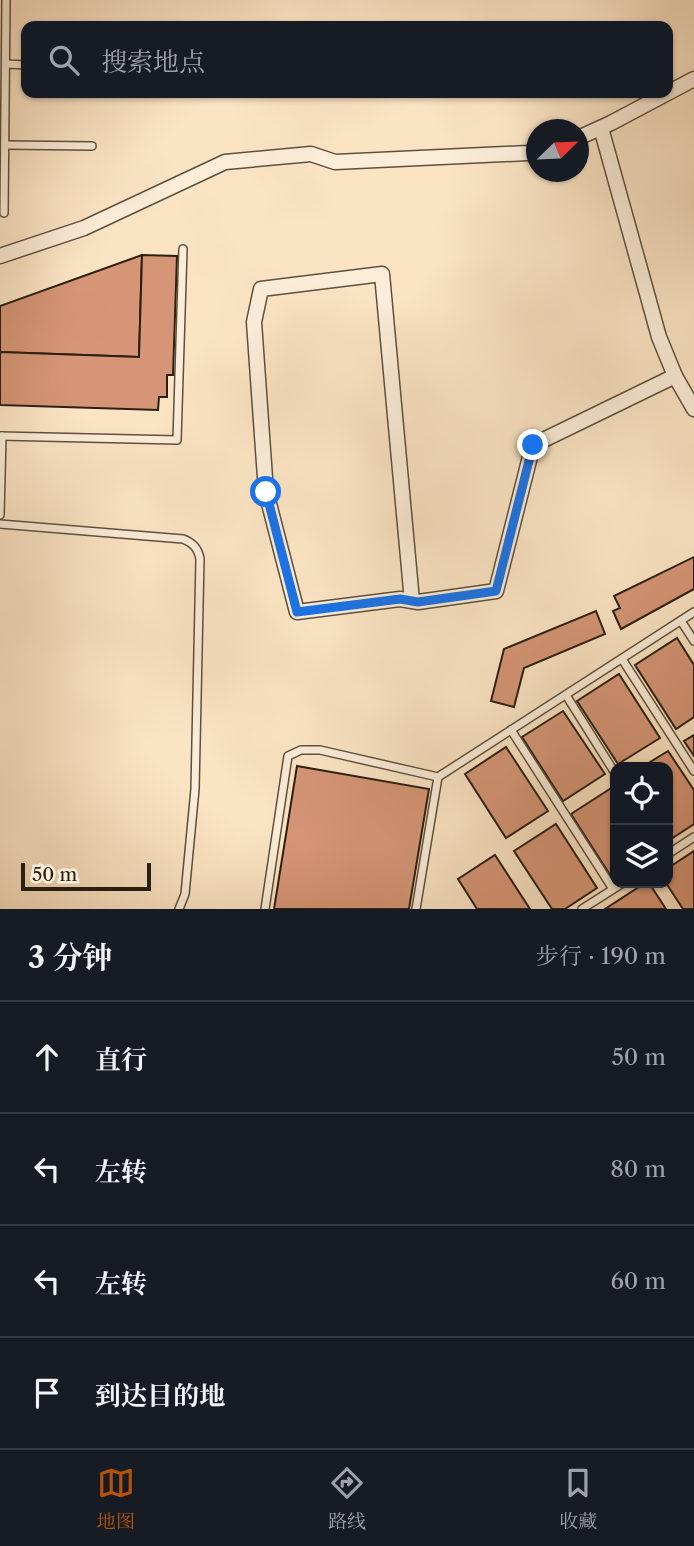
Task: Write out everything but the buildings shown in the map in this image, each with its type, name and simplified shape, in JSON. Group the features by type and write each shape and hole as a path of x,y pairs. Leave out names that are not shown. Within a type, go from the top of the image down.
{"street":[{"path":"673,90 694,79"},
{"path":"589,133 658,98"},
{"path":"601,128 652,317 675,376 694,409"},
{"path":"0,256 84,228 225,162 311,154 335,162 526,153"},
{"path":"412,601 382,274 261,289 254,322 266,492 297,612 400,599 412,601 418,602 496,591 533,445 675,376"}],"lane":[{"path":"4,213 6,0"},
{"path":"6,64 21,65"},
{"path":"5,145 92,146"},
{"path":"0,514 1,436 177,440 183,249"},
{"path":"0,524 183,539 199,551 195,789 185,894 180,909"},
{"path":"264,909 288,756 301,750 320,750 438,777 694,612"},
{"path":"681,621 694,641"},
{"path":"622,659 694,771"},
{"path":"566,695 610,765"},
{"path":"511,730 613,889 582,909"},
{"path":"416,909 438,777"},
{"path":"673,851 694,837"}],"route":[{"path":"266,492 297,612 400,599 418,602 496,591 533,445"}]}
